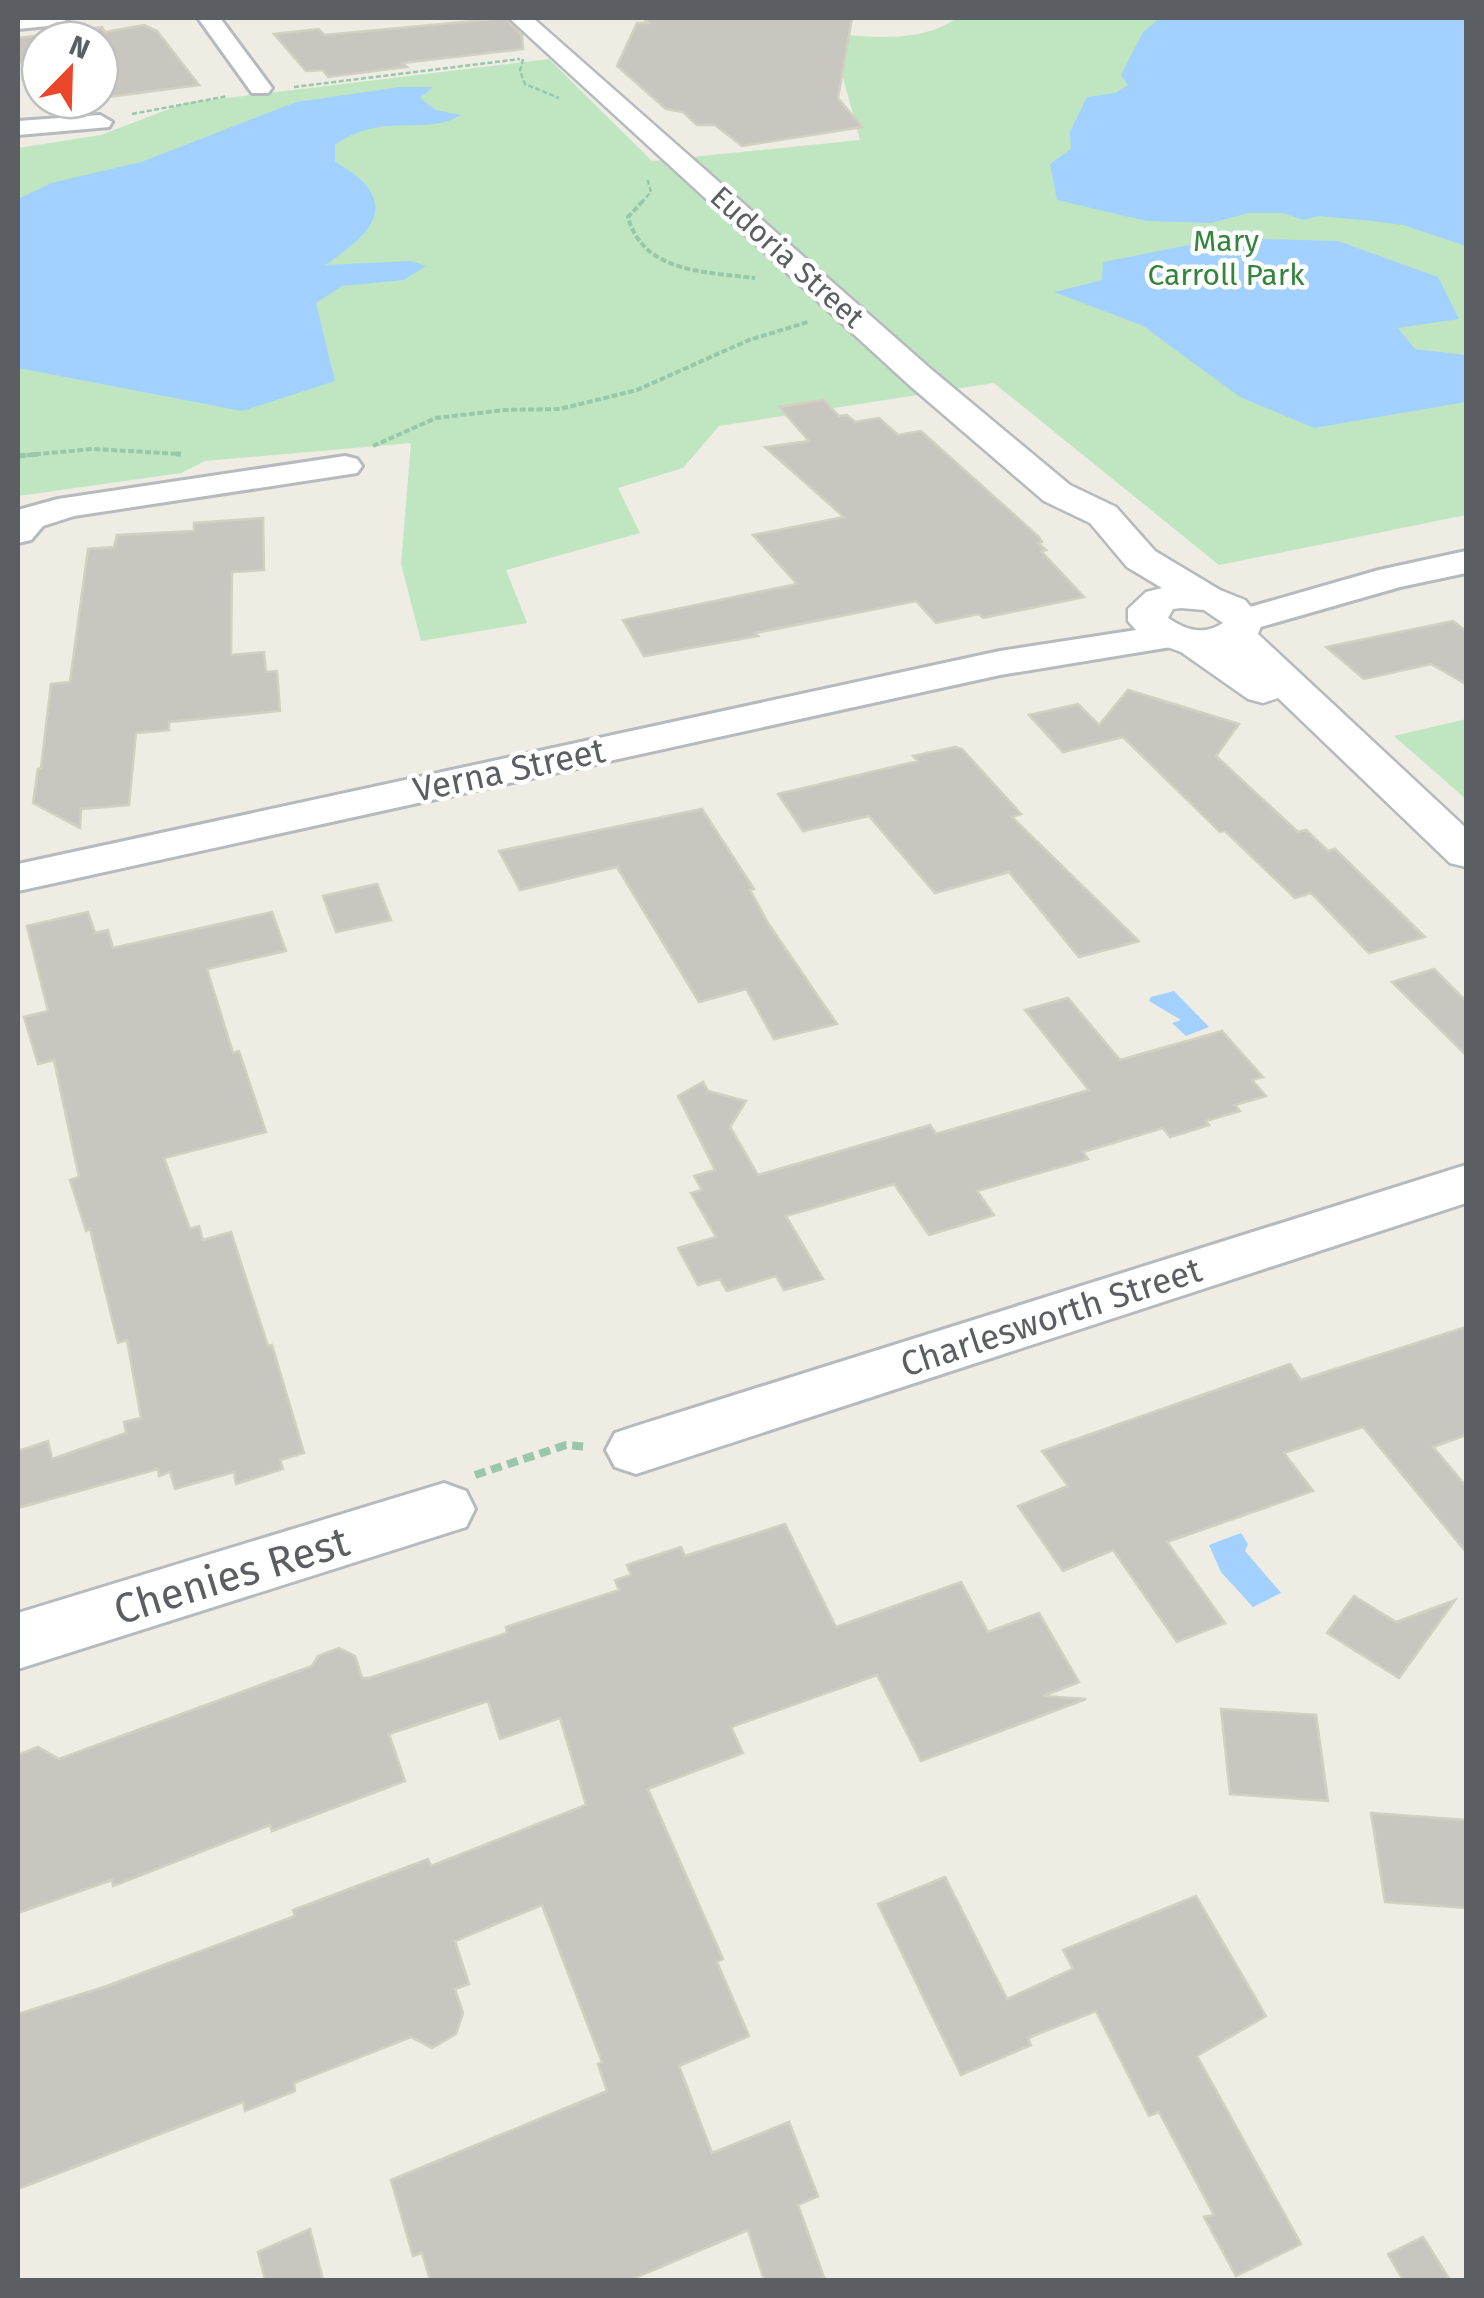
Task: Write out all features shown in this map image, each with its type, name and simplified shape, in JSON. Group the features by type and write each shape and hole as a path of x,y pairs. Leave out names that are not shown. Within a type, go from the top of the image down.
{"street":[{"path":"18,22 58,18"},
{"path":"208,18 260,88"},
{"name":"Eudoria Street","path":"520,18 920,376 1058,494 1102,516 1141,559 1226,613 1416,809 1466,853"},
{"path":"18,128 100,122"},
{"path":"24,525 70,506 344,466"},
{"name":"Eudoria Street","path":"1058,494 1066,515 1128,570 1165,625 1271,696 1321,754 1356,783 1416,809"},
{"path":"1226,613 1219,642 1165,625 1160,600 1226,613 1466,562"},
{"name":"Verna Street","path":"18,878 1165,625"},
{"name":"Charlesworth Street","path":"636,1450 1466,1184"},
{"name":"Chenies Rest","path":"18,1642 444,1509"}],"path":[{"path":"100,122 260,88 288,88 534,56"},
{"path":"524,58 520,71 525,84 568,100"},
{"path":"646,173 650,192 628,217 643,252 677,265 756,278"},
{"path":"344,466 383,439 436,418 504,410 560,409 637,390 748,340 820,317"},
{"path":"18,456 92,449 238,458 243,479"},
{"path":"444,1509 476,1474 566,1445 636,1450"}],"green space":[{"name":"Mary Carroll Park","path":"957,18 1466,18 1466,515 1219,565 994,383 719,426 683,468 618,488 640,533 506,570 527,623 421,641 401,564 411,443 205,461 181,473 18,496 18,148 101,135 185,103 549,59 652,161 860,140 842,74 803,31 903,36 940,27"},
{"path":"1466,719 1466,799 1394,736"}],"water":[{"path":"1160,18 1466,18 1466,246 1403,225 1373,221 1318,216 1304,220 1282,213 1249,213 1211,223 1146,221 1057,200 1050,164 1071,149 1070,131 1087,97 1115,93 1128,85 1121,75 1143,32"},
{"path":"400,87 433,87 420,98 436,110 461,115 432,124 369,129 335,145 335,161 366,185 374,198 375,211 372,222 356,242 326,265 410,261 426,266 404,280 342,286 316,303 335,381 242,411 18,368 18,199 51,183 141,162 296,102"},
{"path":"1224,238 1338,241 1438,277 1459,319 1398,328 1415,349 1466,355 1466,402 1314,428 1240,397 1143,326 1054,292 1102,280 1103,262"},
{"path":"1174,991 1209,1027 1186,1036 1172,1023 1181,1020 1149,1001"},
{"path":"1241,1533 1248,1544 1245,1551 1281,1593 1253,1607 1221,1572 1209,1545"}],"building":[{"path":"506,18 522,35 523,49 402,63 407,67 328,77 323,70 306,71 274,34 319,29 324,35"},
{"path":"643,18 852,18 838,98 862,127 742,146 715,125 697,125 683,112 666,109 617,66 637,23 648,23"},
{"path":"144,25 157,31 199,85 120,95 120,29"},
{"path":"824,400 839,416 847,415 855,422 879,418 898,435 921,431 1039,537 1042,542 1038,543 1046,550 1041,551 1084,597 983,618 979,614 936,623 916,601 644,656 623,620 797,584 753,535 844,517 765,447 809,441 779,407"},
{"path":"263,518 264,570 232,572 231,655 264,652 266,672 277,671 280,711 169,722 169,730 136,733 129,805 81,809 80,828 33,803 51,684 70,682 88,549 114,547 117,535 194,531 194,523"},
{"path":"1453,621 1466,631 1466,684 1431,664 1364,679 1326,647"},
{"path":"1128,690 1239,724 1216,756 1298,832 1306,830 1328,851 1335,849 1425,937 1369,953 1311,893 1295,898 1225,831 1220,832 1123,737 1063,752 1029,715 1078,704 1099,725"},
{"path":"962,749 1021,814 1012,817 1139,941 1079,957 1009,872 935,893 869,816 803,831 778,794 918,761 913,756"},
{"path":"702,809 754,889 750,890 768,923 837,1024 774,1039 746,989 699,1002 617,867 520,890 499,851"},
{"path":"377,884 391,920 336,932 323,896"},
{"path":"88,912 95,933 108,930 113,948 272,912 286,951 207,969 233,1053 239,1051 266,1132 164,1158 190,1229 199,1226 203,1240 231,1232 268,1346 272,1345 304,1453 280,1460 283,1469 236,1484 234,1472 175,1489 170,1472 159,1476 158,1469 18,1508 18,1451 48,1441 52,1459 126,1433 124,1422 141,1418 127,1340 118,1343 90,1229 86,1231 70,1180 79,1177 54,1060 38,1064 24,1017 48,1011 27,926"},
{"path":"1434,969 1466,1001 1466,1055 1392,982"},
{"path":"1068,998 1120,1060 1222,1031 1263,1077 1252,1080 1266,1096 1235,1105 1240,1111 1206,1121 1209,1125 1170,1137 1163,1128 1083,1152 1088,1159 977,1191 994,1215 929,1235 894,1184 786,1216 823,1279 784,1290 776,1276 727,1291 720,1279 698,1285 678,1248 716,1237 691,1193 702,1190 694,1176 715,1170 678,1096 703,1082 708,1091 746,1101 730,1127 758,1175 930,1125 936,1134 1089,1090 1025,1010"},
{"path":"1466,1327 1466,1435 1433,1447 1466,1486 1466,1552 1363,1427 1284,1453 1313,1491 1167,1542 1225,1623 1177,1642 1113,1550 1063,1571 1018,1506 1068,1486 1042,1451 1290,1364 1301,1380"},
{"path":"785,1524 836,1627 961,1582 988,1632 1039,1613 1079,1682 1043,1696 1086,1699 921,1761 877,1675 731,1727 743,1753 648,1789 723,1959 717,1962 749,2036 679,2066 712,2153 789,2122 818,2196 798,2205 825,2280 764,2280 748,2230 630,2280 430,2280 422,2253 413,2256 391,2180 607,2091 598,2064 602,2062 542,1905 455,1941 469,1984 455,1989 463,2013 456,2034 432,2048 411,2037 294,2083 295,2091 245,2111 243,2102 18,2189 18,2014 107,1986 295,1916 293,1910 428,1859 431,1866 586,1805 560,1718 500,1739 488,1701 389,1734 405,1781 272,1831 270,1825 113,1886 112,1880 18,1913 18,1755 38,1747 59,1759 312,1666 318,1656 339,1648 355,1656 362,1678 369,1678 507,1633 506,1627 619,1590 615,1580 631,1575 627,1565 681,1547 685,1556"},
{"path":"1354,1596 1396,1622 1455,1600 1399,1678 1327,1633"},
{"path":"1221,1709 1316,1715 1328,1801 1230,1794"},
{"path":"1371,1813 1466,1820 1466,1908 1385,1902"},
{"path":"945,1877 1007,1999 1073,1969 1063,1950 1196,1896 1266,2016 1197,2056 1301,2244 1236,2276 1204,2217 1214,2215 1159,2112 1149,2116 1096,2011 1028,2038 1031,2045 961,2075 878,1904"},
{"path":"310,2229 323,2280 265,2280 258,2252"},
{"path":"1423,2237 1450,2280 1403,2280 1388,2254"}]}
